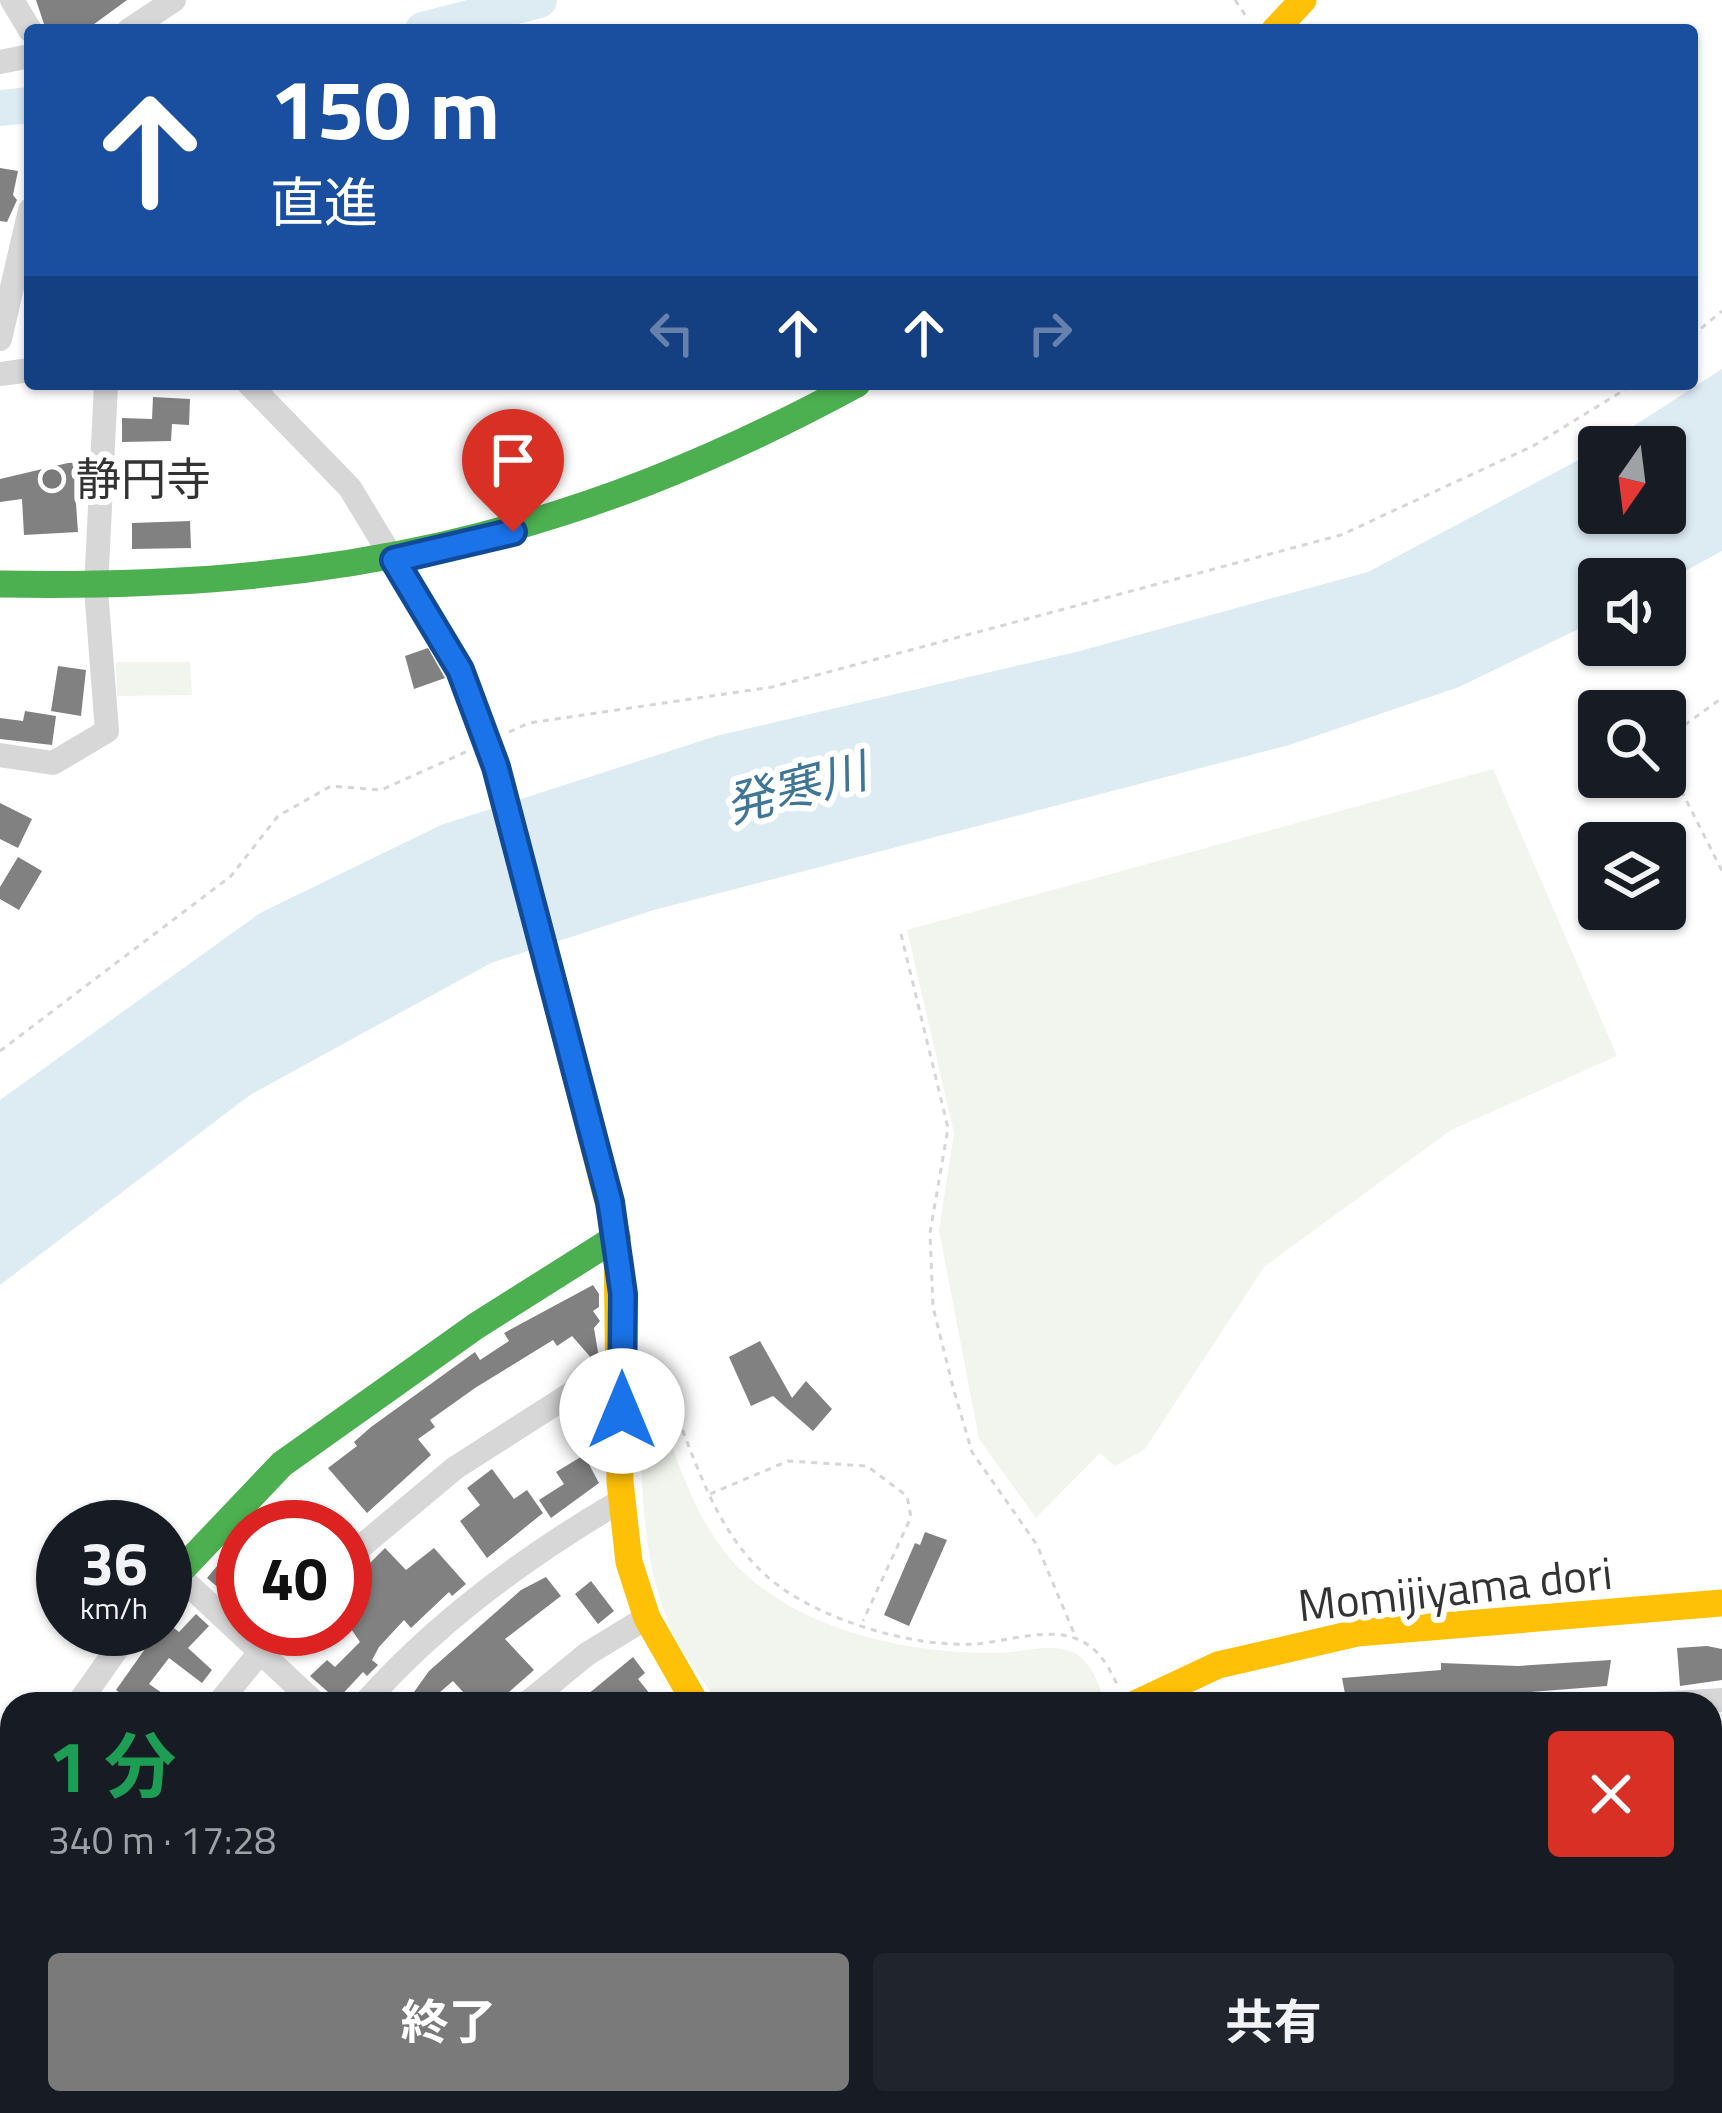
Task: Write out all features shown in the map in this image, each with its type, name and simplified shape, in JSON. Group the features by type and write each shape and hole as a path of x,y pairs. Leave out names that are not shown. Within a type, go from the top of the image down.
{"street":[{"path":"138,24 174,0"},
{"path":"1270,24 1303,0"},
{"path":"0,339 24,235"},
{"path":"0,755 53,763 107,731 95,589 106,390"},
{"path":"254,390 350,488 460,670 492,754 616,1237 632,1369 622,1500 629,1563 646,1618 689,1692"},
{"path":"0,584 95,589 296,575 394,560 598,505 761,437 846,390"},
{"path":"192,1559 282,1464 476,1326 616,1237"},
{"path":"372,1537 455,1468 602,1374 632,1369"},
{"path":"377,1692 476,1600 543,1548 622,1500"},
{"path":"192,1598 216,1617"},
{"name":"Momijiyama dori","path":"1141,1692 1218,1665 1357,1633 1722,1603"},
{"path":"541,1692 587,1654 646,1618"},
{"path":"86,1692 111,1656"},
{"path":"227,1692 256,1656"},
{"path":"263,1656 303,1692"}],"path":[{"path":"1235,0 1260,24"},
{"path":"1698,332 1722,311"},
{"path":"0,1051 231,876 278,816 331,786 381,790 492,754 529,723 772,687 1341,535 1533,446 1624,390"},
{"path":"1686,724 1722,698"},
{"path":"1685,798 1722,871"},
{"path":"901,934 948,1128 930,1233 933,1307 972,1452 1037,1544 1076,1638"},
{"path":"632,1369 654,1370 662,1380 708,1495 736,1543 770,1579 814,1605 862,1623 972,1644 1076,1638 1100,1653 1124,1692"},
{"path":"708,1495 788,1461 867,1466 907,1496 911,1517 862,1623"}],"shaded area":[{"path":"116,662 190,662 192,695 117,696"},
{"path":"1493,769 1617,1056 1451,1130 1264,1267 1145,1449 1115,1466 1100,1453 1036,1518 979,1439 939,1230 954,1133 907,930"},
{"path":"641,1381 648,1384 707,1525 736,1565 761,1587 821,1621 889,1642 959,1652 1066,1650 1086,1662 1102,1692 711,1692 685,1655 659,1595 646,1534"}],"water":[{"name":"発寒川","path":"1722,369 1722,551 1686,571 1686,558 1578,558 1578,629 1459,687 1289,745 654,910 491,963 250,1095 0,1285 0,1100 260,913 441,825 716,736 1076,652 1368,572 1578,460 1578,534 1686,534 1686,426 1634,426 1689,390 1698,390 1698,384"}],"building":[{"path":"36,0 127,0 94,24 44,24"},
{"path":"0,168 18,171 13,195 17,200 7,222 0,221"},
{"path":"153,397 190,399 189,425 172,424 171,441 122,442 122,418 152,419"},
{"path":"86,462 84,488 75,489 78,532 24,535 22,499 0,502 0,479"},
{"path":"190,521 191,548 132,549 132,523"},
{"path":"428,648 445,678 414,689 405,656"},
{"path":"58,666 86,670 81,716 51,711"},
{"path":"25,711 56,716 52,745 0,739 0,718 23,721"},
{"path":"0,803 32,819 18,848 0,839"},
{"path":"18,857 42,871 19,910 0,899 0,887"},
{"path":"593,1285 599,1294 599,1307 593,1311 600,1321 594,1328 599,1358 593,1360 572,1336 557,1346 553,1340 430,1420 435,1427 418,1439 431,1455 372,1508 372,1500 356,1500 328,1468 357,1446 354,1442 371,1427 475,1352 480,1360 509,1341 504,1333"},
{"path":"760,1341 792,1398 806,1381 832,1409 813,1431 773,1396 751,1406 729,1357"},
{"path":"584,1455 599,1483 551,1518 539,1500 564,1484 556,1472"},
{"path":"492,1469 514,1499 527,1490 543,1513 487,1558 460,1521 480,1505 467,1488"},
{"path":"925,1532 947,1540 909,1626 884,1615 915,1543 920,1545"},
{"path":"385,1548 406,1570 434,1548 466,1584 452,1596 449,1592 411,1628 404,1620 379,1647 372,1660 378,1665 367,1676 363,1672 344,1692 328,1692 310,1676 327,1660 335,1667 346,1656 372,1656 372,1561"},
{"path":"546,1577 561,1596 505,1639 534,1670 509,1692 463,1692 453,1681 440,1692 414,1692 429,1671 521,1590"},
{"path":"591,1581 614,1611 598,1624 575,1594"},
{"path":"196,1614 209,1626 192,1644"},
{"path":"1677,1648 1722,1649 1722,1680 1680,1686"},
{"path":"192,1652 212,1670 202,1683 169,1658 149,1684 161,1692 116,1690 140,1656 192,1656"},
{"path":"633,1657 645,1673 638,1679 648,1692 591,1692"},
{"path":"1611,1660 1607,1686 1530,1692 1345,1692 1342,1678 1441,1670 1441,1663 1518,1666"}],"waterway":[{"path":"446,24 539,0"},
{"path":"0,108 24,106"}],"traffic: fast":[{"path":"0,584 119,584 231,577 339,565 443,545 545,518 647,482 751,438 845,390"},
{"path":"192,1559 282,1464 476,1326 617,1237"}],"traffic: slow":[{"path":"1281,24 1303,0"},
{"path":"496,767 617,1237 620,1482 629,1562 647,1618 689,1692"},
{"path":"1161,1692 1218,1665 1357,1633 1722,1603"}],"place":[{"name":"静円寺","path":"52,479"}],"route":[{"path":"513,532 394,560 460,670 496,767 610,1202 623,1294 622,1411"}]}
